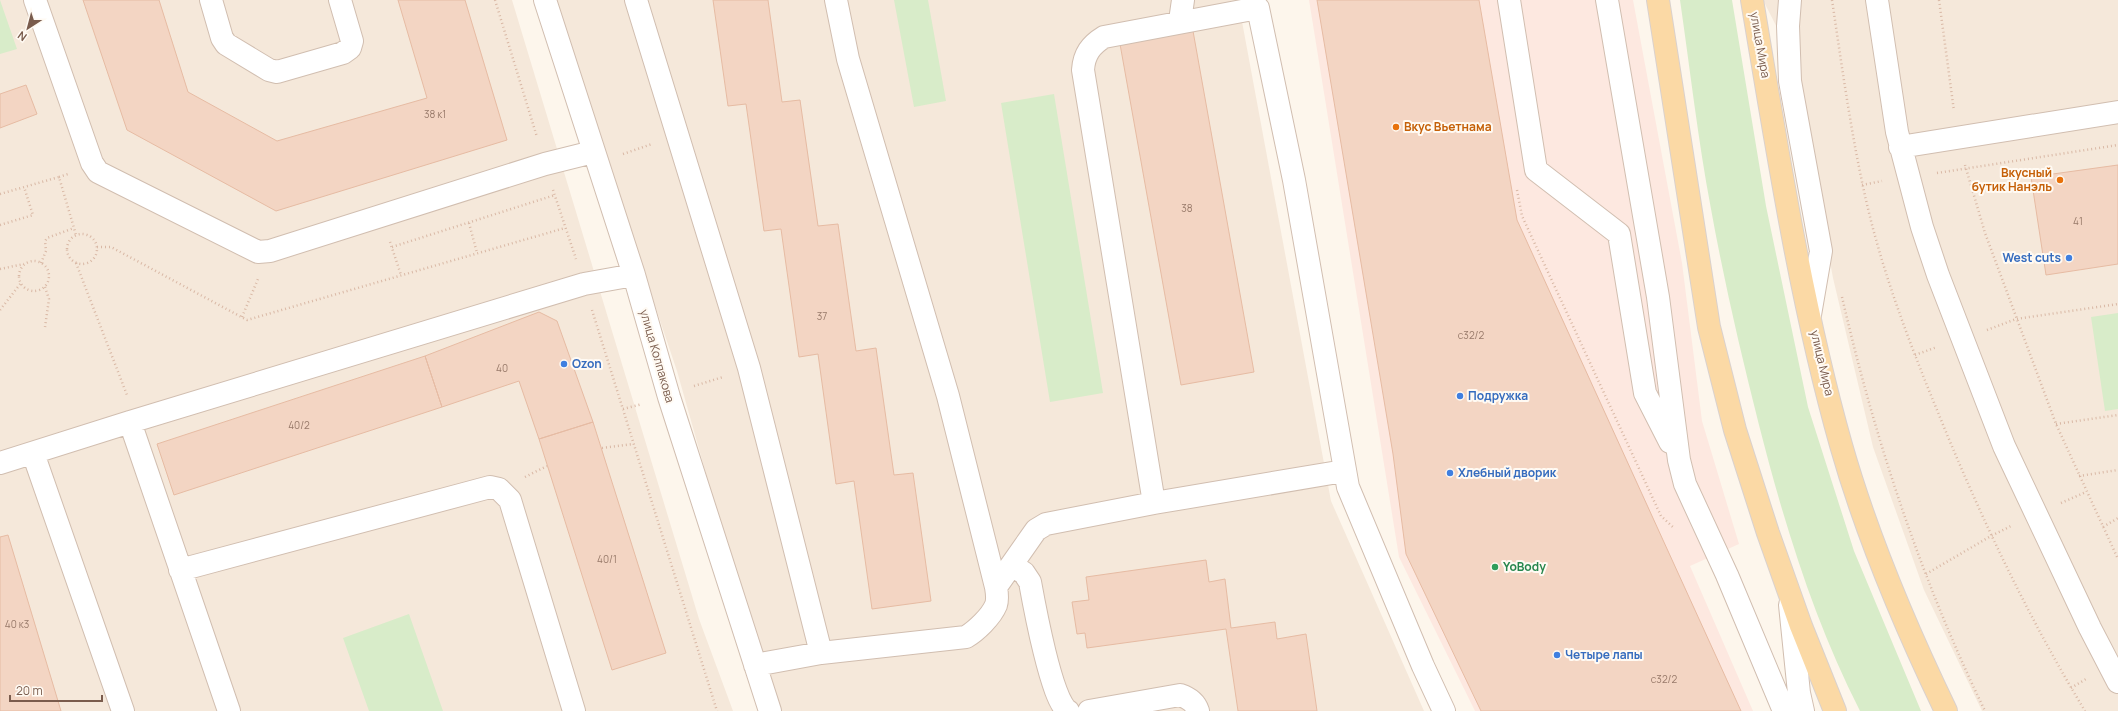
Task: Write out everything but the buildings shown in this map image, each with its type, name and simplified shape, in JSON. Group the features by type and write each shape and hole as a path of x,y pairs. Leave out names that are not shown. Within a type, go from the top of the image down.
{"main road":[{"path":"1658,0 1709,327 1736,430 1790,594 1835,711"},
{"name":"улица Мира","path":"1752,0 1789,217 1841,445 1866,521 1904,617 1946,711"}],"street":[{"path":"35,0 92,163 98,172 253,250 264,252 545,164 593,152"},
{"path":"211,0 222,38 226,44 269,70 277,72 343,53 350,48 352,41 340,0"},
{"name":"улица Колпакова","path":"545,0 634,275 669,397 770,711"},
{"path":"636,0 749,368 821,653"},
{"path":"755,665 821,653 966,637 971,634 992,612 998,598 948,396 848,59 836,0"},
{"path":"1509,0 1536,170 1619,234 1645,392 1679,460"},
{"path":"1606,0 1658,297 1679,460 1685,484 1727,575 1784,711"},
{"path":"1790,0 1788,26 1790,81 1822,251 1810,314"},
{"path":"1877,0 1889,90 1900,147 1922,227 1962,338 2004,446 2025,494 2118,682"},
{"path":"1154,503 1083,70 1084,61 1088,50 1104,37 1182,11 1257,4 1294,180 1348,487 1423,666 1444,711"},
{"path":"1900,147 2118,112"},
{"path":"0,463 584,284 634,275"},
{"path":"133,421 180,570 229,711"},
{"path":"33,453 122,711"},
{"path":"996,586 1036,530 1046,524 1154,503 1344,471"},
{"path":"180,570 490,487 499,489 510,500 574,711"},
{"path":"1012,565 1024,573 1030,582 1044,651 1061,704 1068,711"},
{"path":"1790,594 1798,694 1803,711"},
{"path":"1089,711 1180,696 1188,697 1194,703 1198,711"}],"path":[{"path":"495,0 717,711"},
{"path":"1832,0 1846,94 1862,184 1879,249 1915,355 1958,462 1991,536 2049,649 2085,711"},
{"path":"1939,0 1958,138 1986,233 2016,319 2056,424 2118,559"},
{"path":"1862,184 2118,145"},
{"path":"618,155 648,146"},
{"path":"0,194 70,174"},
{"path":"59,177 76,235"},
{"path":"1516,185 1522,216 1532,238 1661,516 1676,530"},
{"path":"0,225 33,215 24,187"},
{"path":"392,247 555,196"},
{"path":"381,216 401,275"},
{"path":"469,223 477,253"},
{"path":"41,262 46,251 45,241 47,238 74,228"},
{"path":"97,246 111,247 247,320 566,228"},
{"path":"76,263 81,264 90,262 96,254 97,246 90,236 85,234 76,235 68,242 67,247 69,256 76,263 133,421"},
{"path":"242,317 257,282 264,252"},
{"path":"0,269 34,261 41,262 49,272 49,282 45,287 33,292 28,291 21,284 19,273 24,264"},
{"path":"0,310 21,284"},
{"path":"45,287 49,299 45,327"},
{"path":"1841,291 1882,450 1926,574 1955,647 1985,711"},
{"path":"1915,355 2016,319 2118,304"},
{"path":"2056,424 2118,415"},
{"path":"602,448 633,444"},
{"path":"2079,476 2118,470"},
{"path":"2103,527 2118,518"},
{"path":"1926,574 1991,536"}],"shaded area":[{"path":"0,0 512,0 699,619 733,711 0,711"},
{"path":"552,0 1238,0 1331,501 1424,711 776,711 756,651 677,371"},
{"path":"1309,0 1633,0 1682,263 1702,421 1739,544 1690,566 1753,711 1475,711 1399,557"},
{"path":"1763,0 2118,0 2118,711 1982,711 1924,590 1873,447 1833,278 1793,59"}],"green space":[{"path":"0,0 17,49 0,54"},
{"path":"894,0 928,0 946,101 914,107"},
{"path":"1680,0 1732,0 1766,206 1808,407 1854,551 1921,711 1860,711 1843,677 1814,607 1790,535 1769,462 1727,290 1706,183"},
{"path":"1054,94 1103,393 1050,402 1001,103"},
{"path":"2118,313 2118,409 2105,411 2091,317"},
{"path":"409,614 443,711 369,711 343,638"}],"place":[{"name":"Вкус Вьетнама","path":"1396,127"},
{"name":"Вкусный бутик Нанэль","path":"2060,180"},
{"name":"West cuts","path":"2069,258"},
{"name":"Ozon","path":"564,364"},
{"name":"Подружка","path":"1460,396"},
{"name":"Хлебный дворик","path":"1450,473"},
{"name":"YoBody","path":"1495,567"},
{"name":"Четыре лапы","path":"1557,655"}]}
